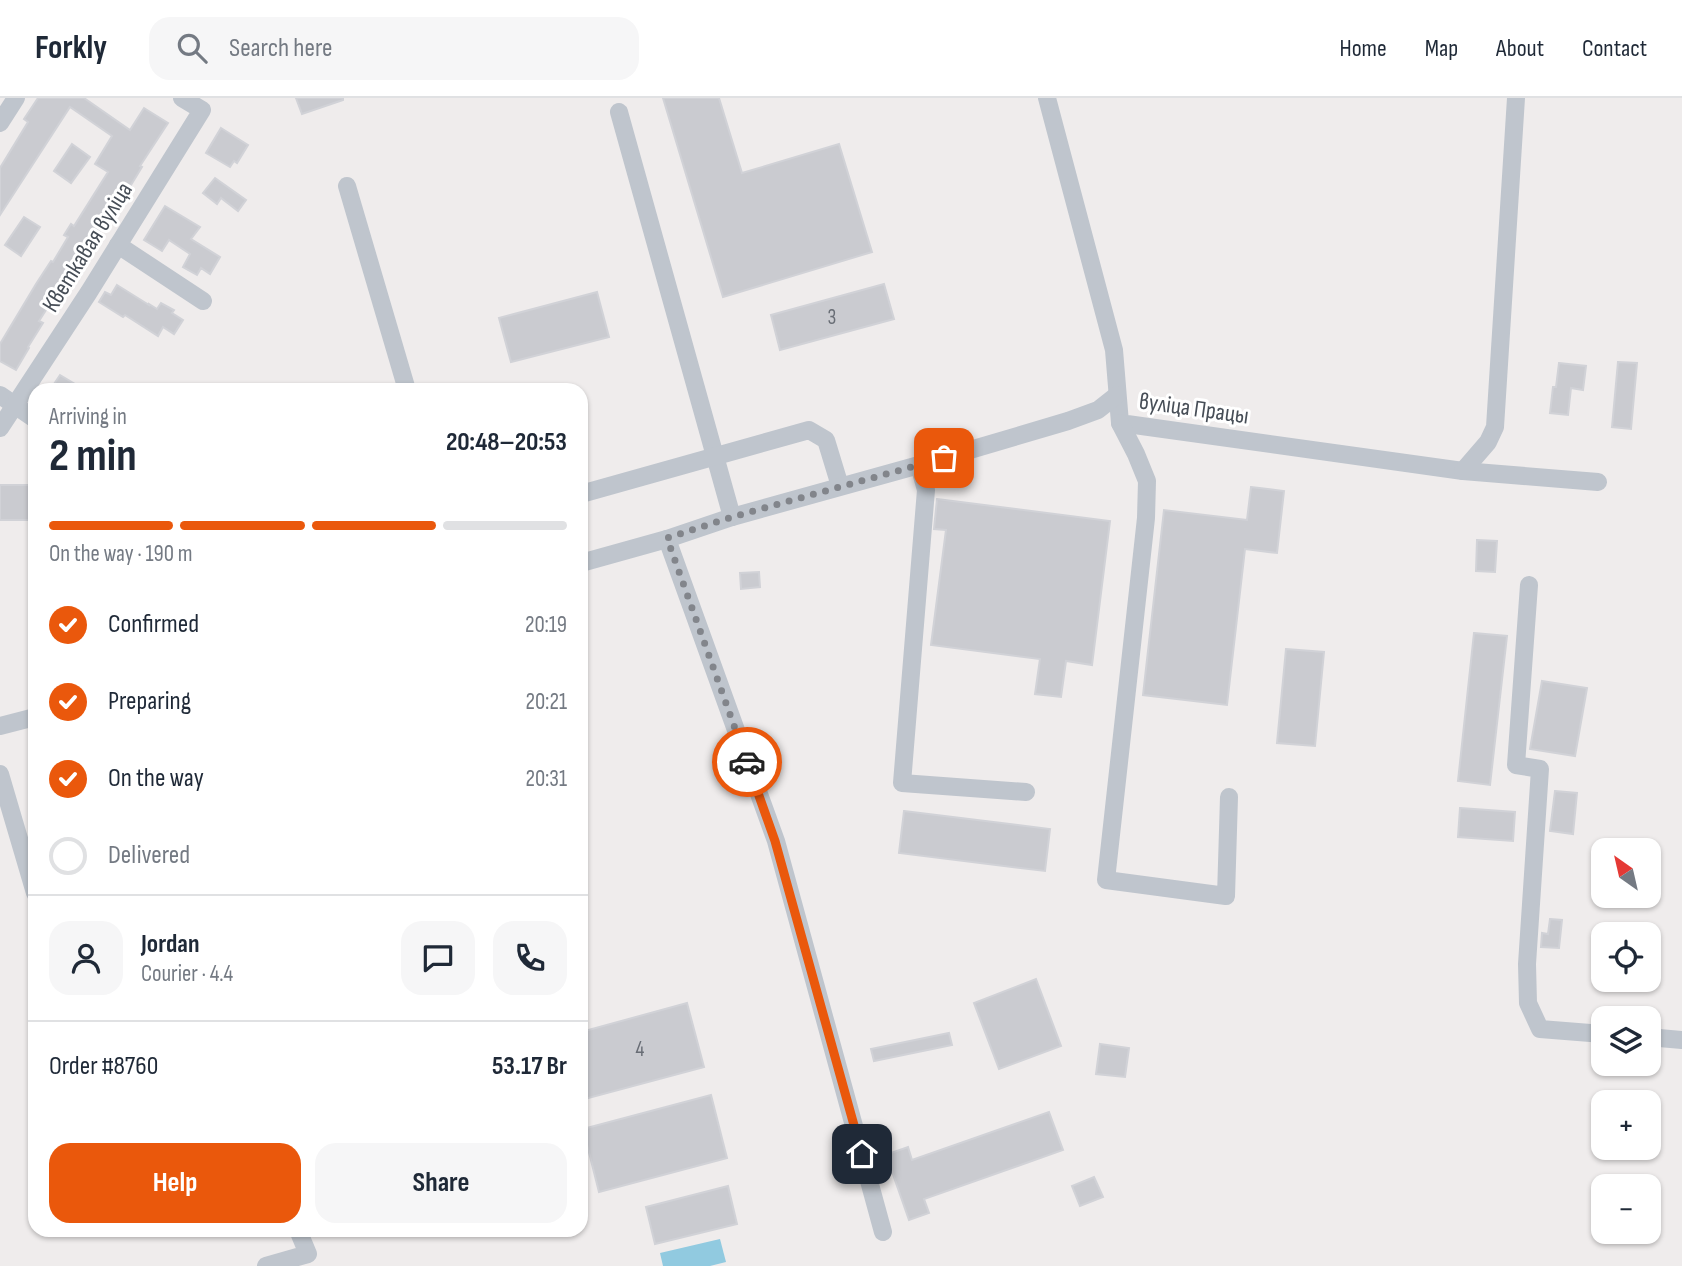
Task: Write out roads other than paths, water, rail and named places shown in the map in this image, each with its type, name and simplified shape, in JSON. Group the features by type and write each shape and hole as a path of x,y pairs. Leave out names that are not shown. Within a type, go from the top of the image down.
{"street":[{"path":"0,123 16,98"},
{"name":"Кветкавая вуліца","path":"0,428 7,400 118,245 202,110 182,98"},
{"path":"1047,98 1114,350 1116,395"},
{"path":"1463,471 1488,442 1495,427 1516,98"},
{"path":"619,112 732,517"},
{"path":"347,186 405,383"},
{"path":"118,245 203,301"},
{"name":"вуліца Працы","path":"1116,395 1120,423 1463,471 1598,482"},
{"name":"вуліца Працы","path":"588,560 1068,421 1098,410 1116,395"},
{"path":"7,400 28,414"},
{"path":"1120,423 1147,481 1146,518 1106,880 1226,895 1229,797"},
{"path":"588,492 809,430 826,440 840,486"},
{"path":"919,465 926,490 902,783 1026,792"},
{"path":"667,538 775,841 883,1232"},
{"path":"1529,585 1516,765 1540,769 1527,964 1528,1003 1540,1029 1591,1033"},
{"path":"0,726 28,719"},
{"path":"0,774 28,869"},
{"path":"1661,1038 1682,1040"},
{"path":"266,1266 310,1260 301,1237"}],"water":[{"path":"720,1239 726,1262 710,1266 663,1266 660,1253"}]}
